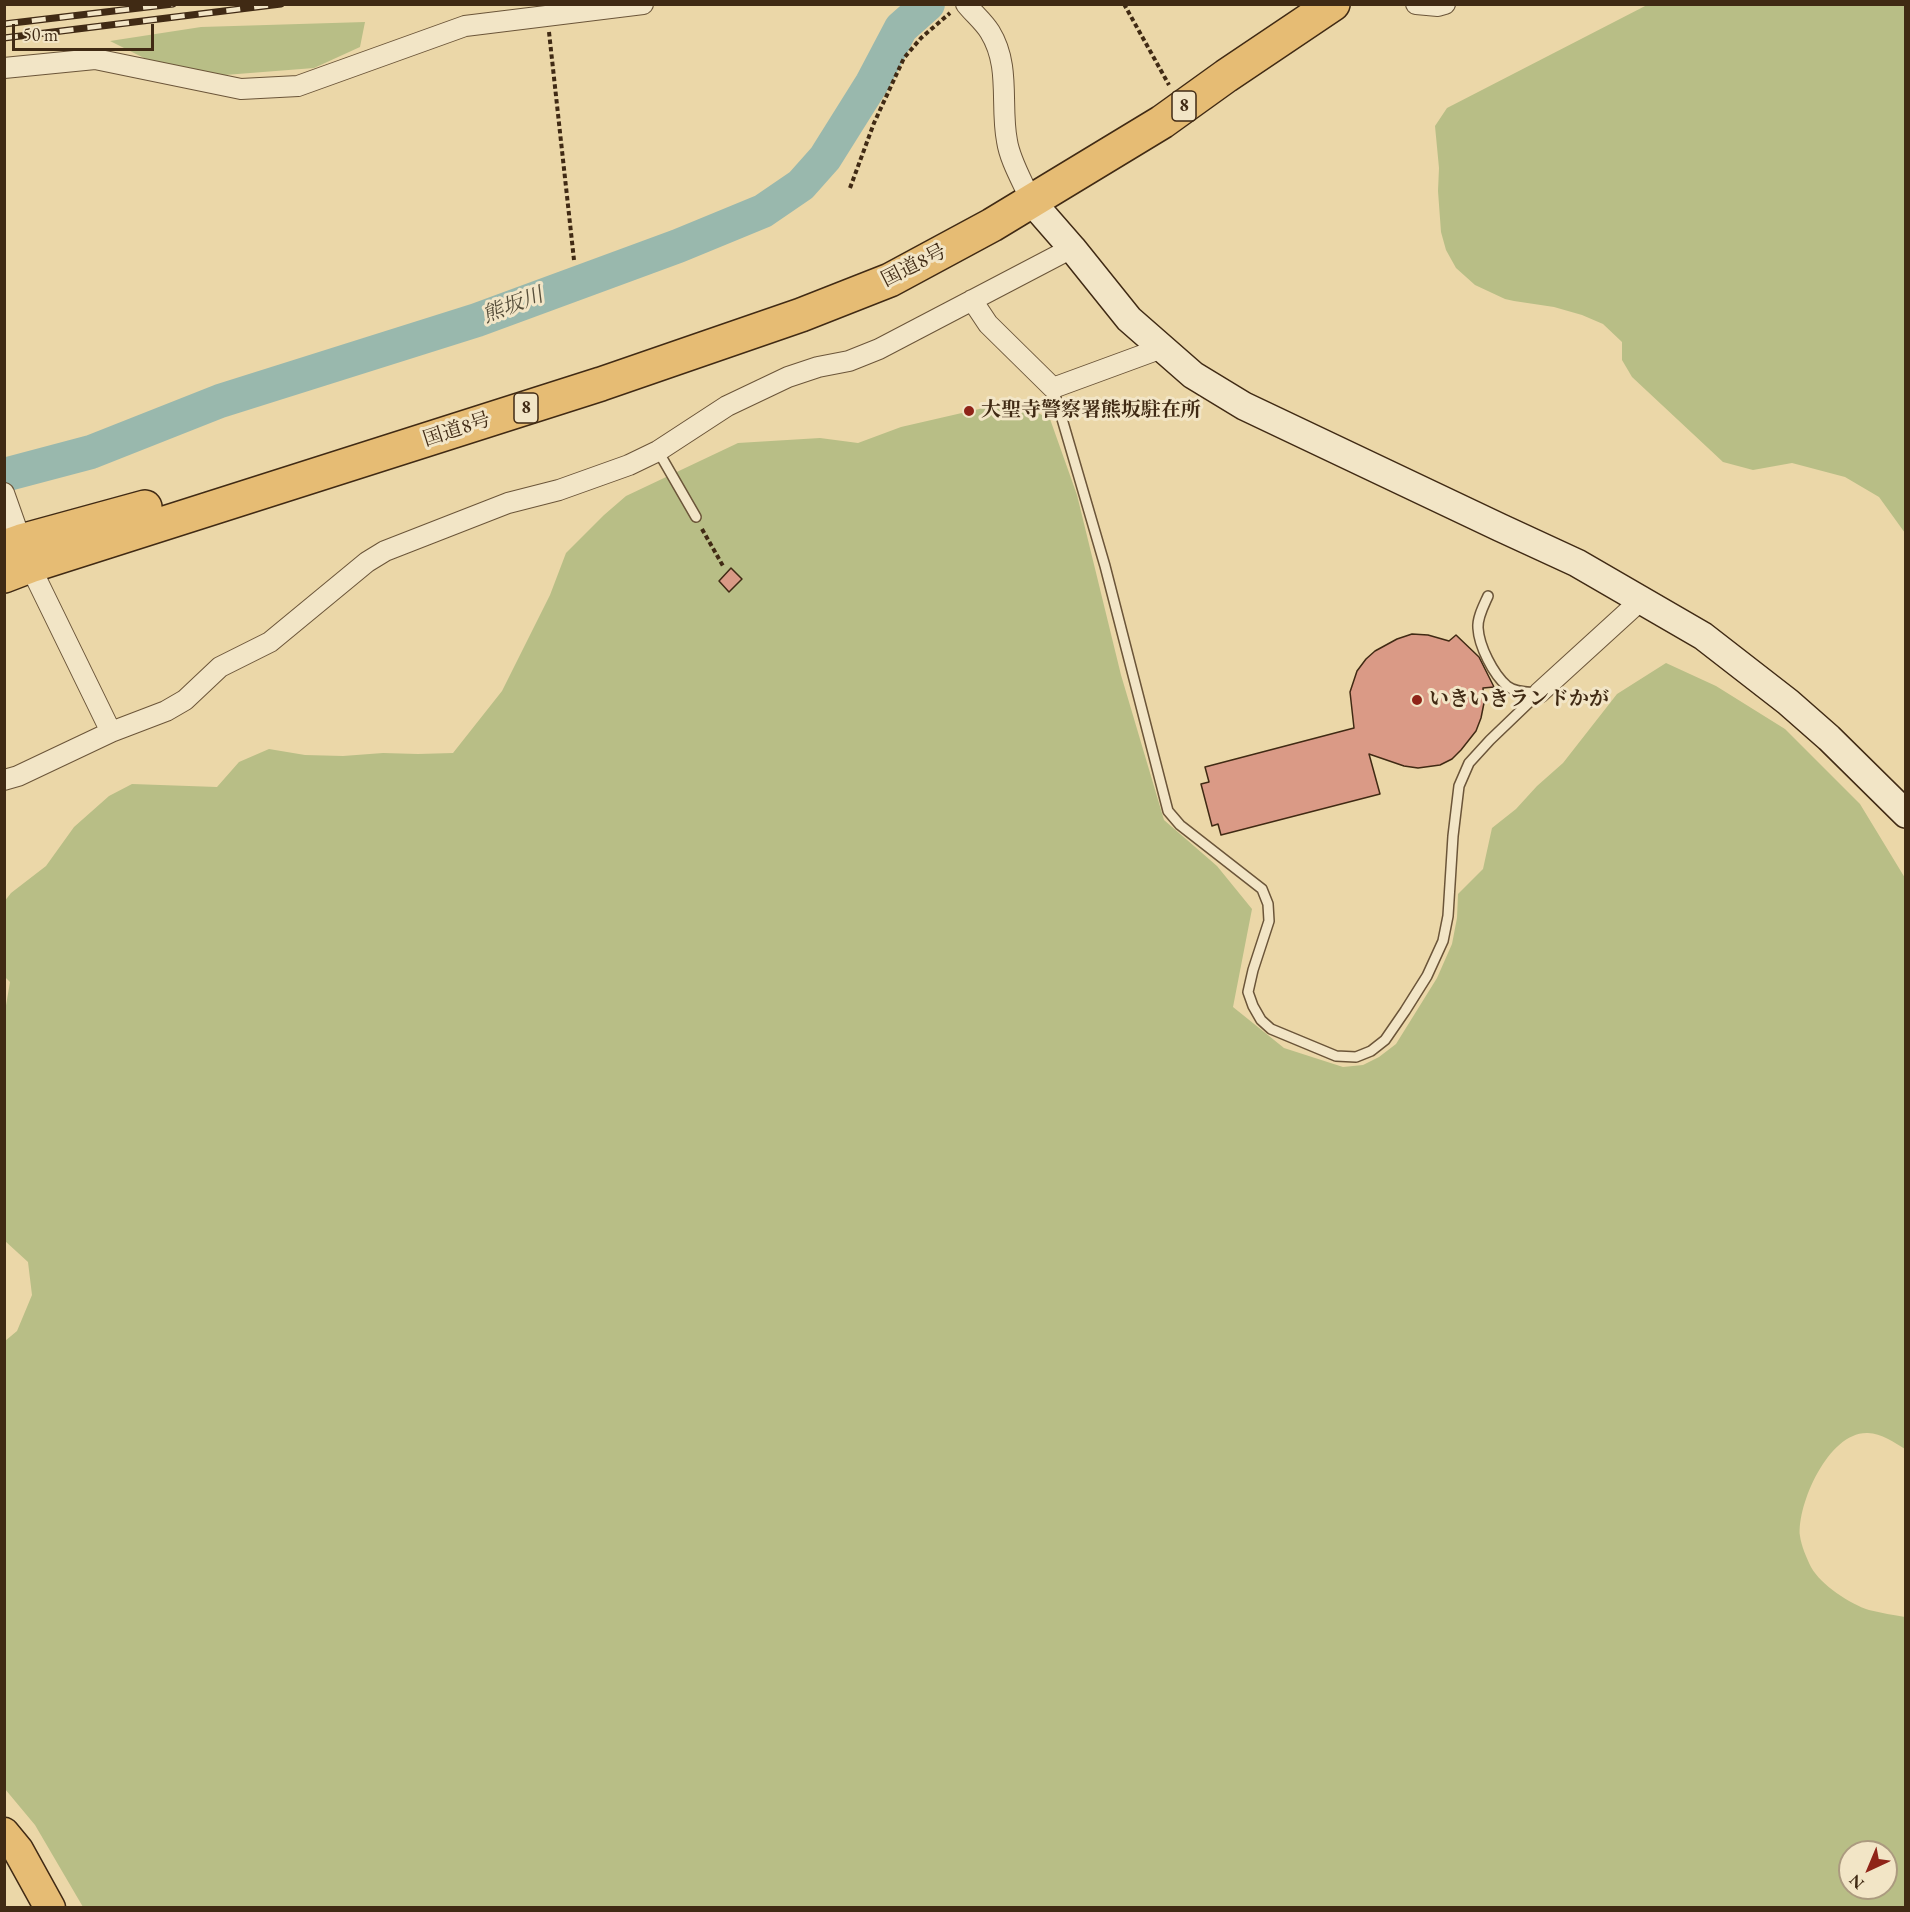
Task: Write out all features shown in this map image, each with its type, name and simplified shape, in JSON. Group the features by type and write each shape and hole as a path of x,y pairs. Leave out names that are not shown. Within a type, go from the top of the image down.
{"highway":[{"name":"国道8号","path":"15,557 600,384 801,315 890,280 992,225 1162,122 1333,4"}],"main road":[{"path":"4,1833 18,1850 50,1908"}],"street":[{"path":"4,68 95,59 241,89 298,86 465,26 643,4"},
{"path":"1416,4 1438,6 1445,4"},
{"path":"959,8 990,32 999,52 1005,99 1004,123 1007,144 1031,201 1129,319 1192,375 1244,406 1577,563 1703,636 1788,702 1829,738 1905,814"},
{"path":"4,780 18,776 111,732 166,711 185,700 220,667 270,642 367,562 385,551 508,503 559,490 629,465 658,451 737,401 788,377 818,367 849,361 879,350 1072,248"},
{"path":"972,300 988,324 1053,388 1162,348"},
{"path":"4,493 15,557 111,732"},
{"path":"1539,693 1641,600"}],"lane":[{"path":"1053,388 1105,566 1168,811 1180,825 1262,889 1268,904 1269,921 1248,992 1257,1013 1271,1029 1336,1056 1356,1057 1371,1051 1384,1040 1427,976 1443,941 1448,916 1459,786 1468,763 1539,693"},
{"path":"658,451 696,518"},
{"path":"1488,596 1477,626 1482,648 1492,668 1508,686 1522,692 1539,693"}],"path":[{"path":"1124,4 1169,85"},
{"path":"850,188 874,123 904,58 921,38 959,8"},
{"path":"548,17 574,260"},
{"path":"696,518 723,566"}],"green space":[{"path":"1649,4 1905,5 1905,533 1879,497 1845,477 1792,463 1753,470 1723,462 1632,377 1622,360 1622,342 1603,324 1554,307 1505,299 1475,285 1456,268 1446,250 1441,232 1435,126 1447,108"},
{"path":"365,22 360,47 314,68 212,76 150,61 110,41 201,27"},
{"path":"1014,401 1050,419 1077,495 1121,675 1164,820 1217,866 1252,909 1233,1007 1284,1048 1343,1067 1363,1065 1379,1057 1396,1044 1437,978 1452,944 1457,918 1458,894 1483,869 1492,828 1516,809 1563,763 1617,694 1666,663 1716,686 1785,729 1860,804 1905,878 1905,1449 1873,1433 1854,1436 1840,1444 1818,1472 1810,1489 1800,1522 1800,1536 1811,1567 1829,1587 1861,1607 1905,1617 1905,1907 83,1907 35,1825 5,1789 5,1341 17,1331 32,1295 28,1262 5,1241 4,1017 10,982 5,977 4,902 11,893 46,866 74,827 109,796 132,784 217,787 239,762 269,749 305,755 343,756 383,753 453,753 502,691 550,595 566,553 626,496 738,443 820,438 858,443 901,427"}],"building":[{"path":"731,568 742,579 729,592 719,581"},
{"path":"1412,634 1428,635 1449,641 1456,635 1479,657 1494,687 1483,688 1484,703 1481,718 1476,731 1461,750 1452,759 1440,765 1418,768 1404,766 1369,754 1380,794 1221,835 1218,824 1212,826 1201,784 1209,782 1205,767 1354,728 1350,692 1357,671 1375,651"}],"waterway":[{"name":"熊坂川","path":"4,475 91,452 220,401 477,320 678,246 763,211 801,185 825,158 872,83 901,28 928,4"}],"railway":[{"path":"4,24 173,4"},
{"path":"4,38 281,4"}],"place":[{"name":"大聖寺警察署熊坂駐在所","path":"969,411"},
{"name":"いきいきランドかが","path":"1417,700"}]}
